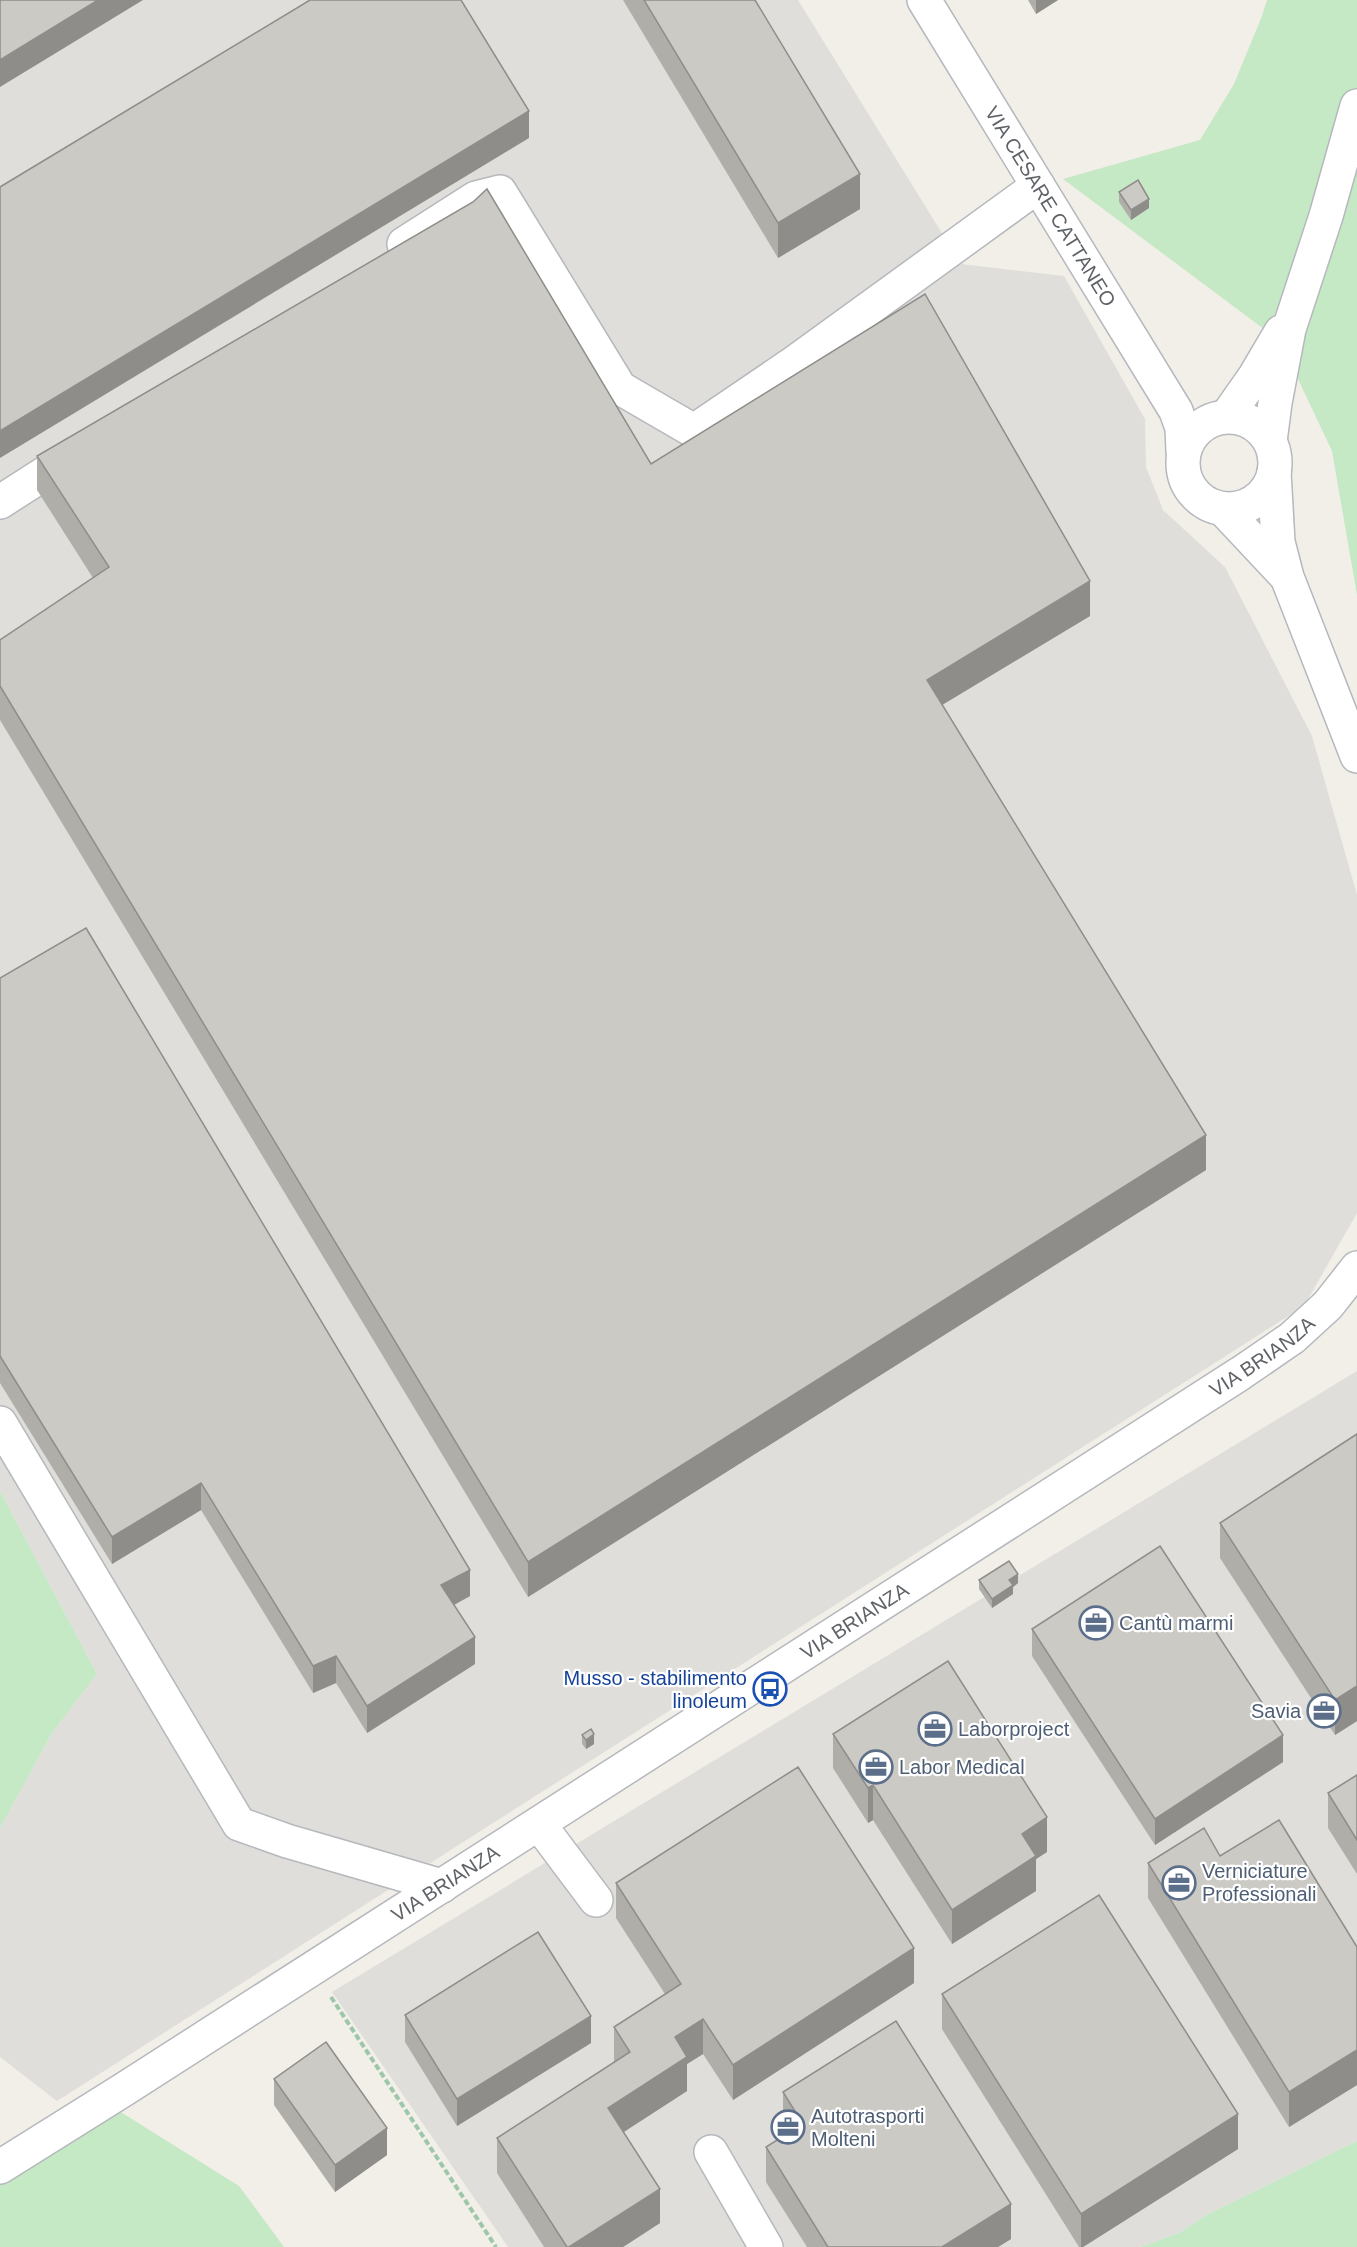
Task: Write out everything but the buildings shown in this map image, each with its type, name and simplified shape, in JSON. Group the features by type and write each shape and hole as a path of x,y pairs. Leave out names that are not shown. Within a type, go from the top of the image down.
{"street":[{"name":"VIA CESARE CATTANEO","path":"924,0 1176,411 1182,428 1183,451"},
{"path":"1297,305 1264,362 1217,418 1190,436 1183,451 1184,475 1191,490 1206,504 1223,509 1238,508 1257,500 1269,485 1275,403 1289,328 1297,305 1326,216 1357,106"},
{"path":"377,261 476,198 500,192 620,388 694,431 791,365 1038,186"},
{"path":"1176,411 1191,419 1244,418 1259,427 1272,457 1278,542 1287,577 1357,756"},
{"path":"0,502 99,439"},
{"path":"1223,509 1287,577"},
{"name":"VIA BRIANZA","path":"0,2167 1267,1356 1292,1338 1328,1305 1357,1268"},
{"path":"0,1424 239,1824 286,1841 441,1886"},
{"path":"539,1824 596,1900"},
{"path":"711,2152 766,2247"}],"path":[{"path":"312,1969 496,2247"}],"shaded area":[{"path":"0,0 798,0 961,264 1064,276 1145,419 1146,467 1163,510 1225,567 1312,736 1357,895 1357,1213 1304,1306 57,2101 0,2057 0,1828 52,1733 97,1674 0,1491"},
{"path":"1357,1371 1357,2141 1208,2214 1179,2233 1140,2247 508,2247 332,1992"}],"green space":[{"path":"1267,0 1357,0 1357,595 1332,451 1280,341 1063,179 1200,140 1234,84"},
{"path":"0,1491 97,1674 52,1733 0,1828"},
{"path":"111,2106 239,2186 284,2247 0,2247 0,2172"},
{"path":"1357,2141 1357,2247 1140,2247 1179,2233 1208,2214"}],"place":[{"name":"Cantù marmi","path":"1096,1623"},
{"name":"Musso - stabilimento linoleum","path":"770,1689"},
{"name":"Savia","path":"1324,1711"},
{"name":"Laborproject","path":"935,1729"},
{"name":"Labor Medical","path":"876,1767"},
{"name":"Verniciature Professionali","path":"1179,1883"},
{"name":"Autotrasporti Molteni","path":"788,2127"}]}
